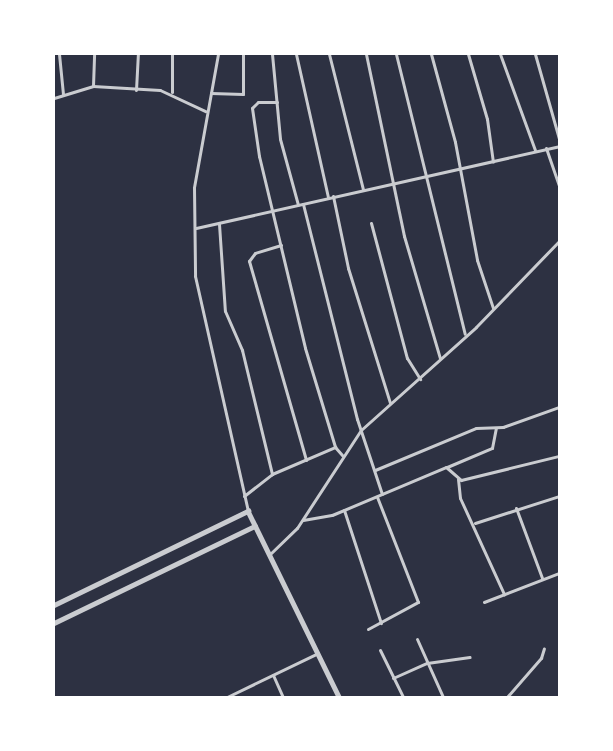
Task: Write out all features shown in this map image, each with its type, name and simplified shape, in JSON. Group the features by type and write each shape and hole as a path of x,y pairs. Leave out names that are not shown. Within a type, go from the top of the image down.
{"street":[{"path":"59,54 63,94"},
{"path":"94,54 94,86"},
{"path":"136,90 138,54"},
{"path":"172,54 172,92"},
{"path":"218,54 211,93 205,111 194,188 196,286 248,511 339,697"},
{"path":"211,93 244,94 243,54"},
{"path":"272,54 280,139 300,204 362,430 382,494"},
{"path":"296,54 328,198"},
{"path":"328,54 363,189"},
{"path":"366,54 392,183 440,358"},
{"path":"396,54 424,177 465,334"},
{"path":"431,54 477,260 493,308"},
{"path":"468,54 493,163"},
{"path":"500,54 535,150"},
{"path":"536,54 559,139"},
{"path":"54,98 94,86 172,92 186,104 205,111"},
{"path":"277,102 258,102 252,108 280,245 304,348 336,447 342,455"},
{"path":"196,228 273,212 363,189 493,163 559,145"},
{"path":"546,148 559,185"},
{"path":"334,196 348,268 390,403"},
{"path":"371,223 407,358 420,379"},
{"path":"220,224 225,311 242,350 272,474"},
{"path":"269,555 302,520 342,455 362,430 390,403 420,379 559,241"},
{"path":"280,245 255,253 249,261 306,460"},
{"path":"375,470 476,428 496,428 559,407"},
{"path":"302,520 344,510 492,448 496,428"},
{"path":"244,496 272,474 336,447"},
{"path":"458,479 559,456"},
{"path":"446,468 458,479 460,498 475,523 504,594"},
{"path":"368,629 418,602 377,496"},
{"path":"475,523 516,508 559,496"},
{"path":"516,508 542,578"},
{"path":"344,510 381,623"},
{"path":"54,605 248,511"},
{"path":"54,623 255,526"},
{"path":"484,602 559,573"},
{"path":"417,639 426,663 443,697"},
{"path":"507,697 541,658 544,648"},
{"path":"380,650 402,697"},
{"path":"227,697 318,653"},
{"path":"393,678 426,663 470,657"},
{"path":"273,675 283,697"}]}
